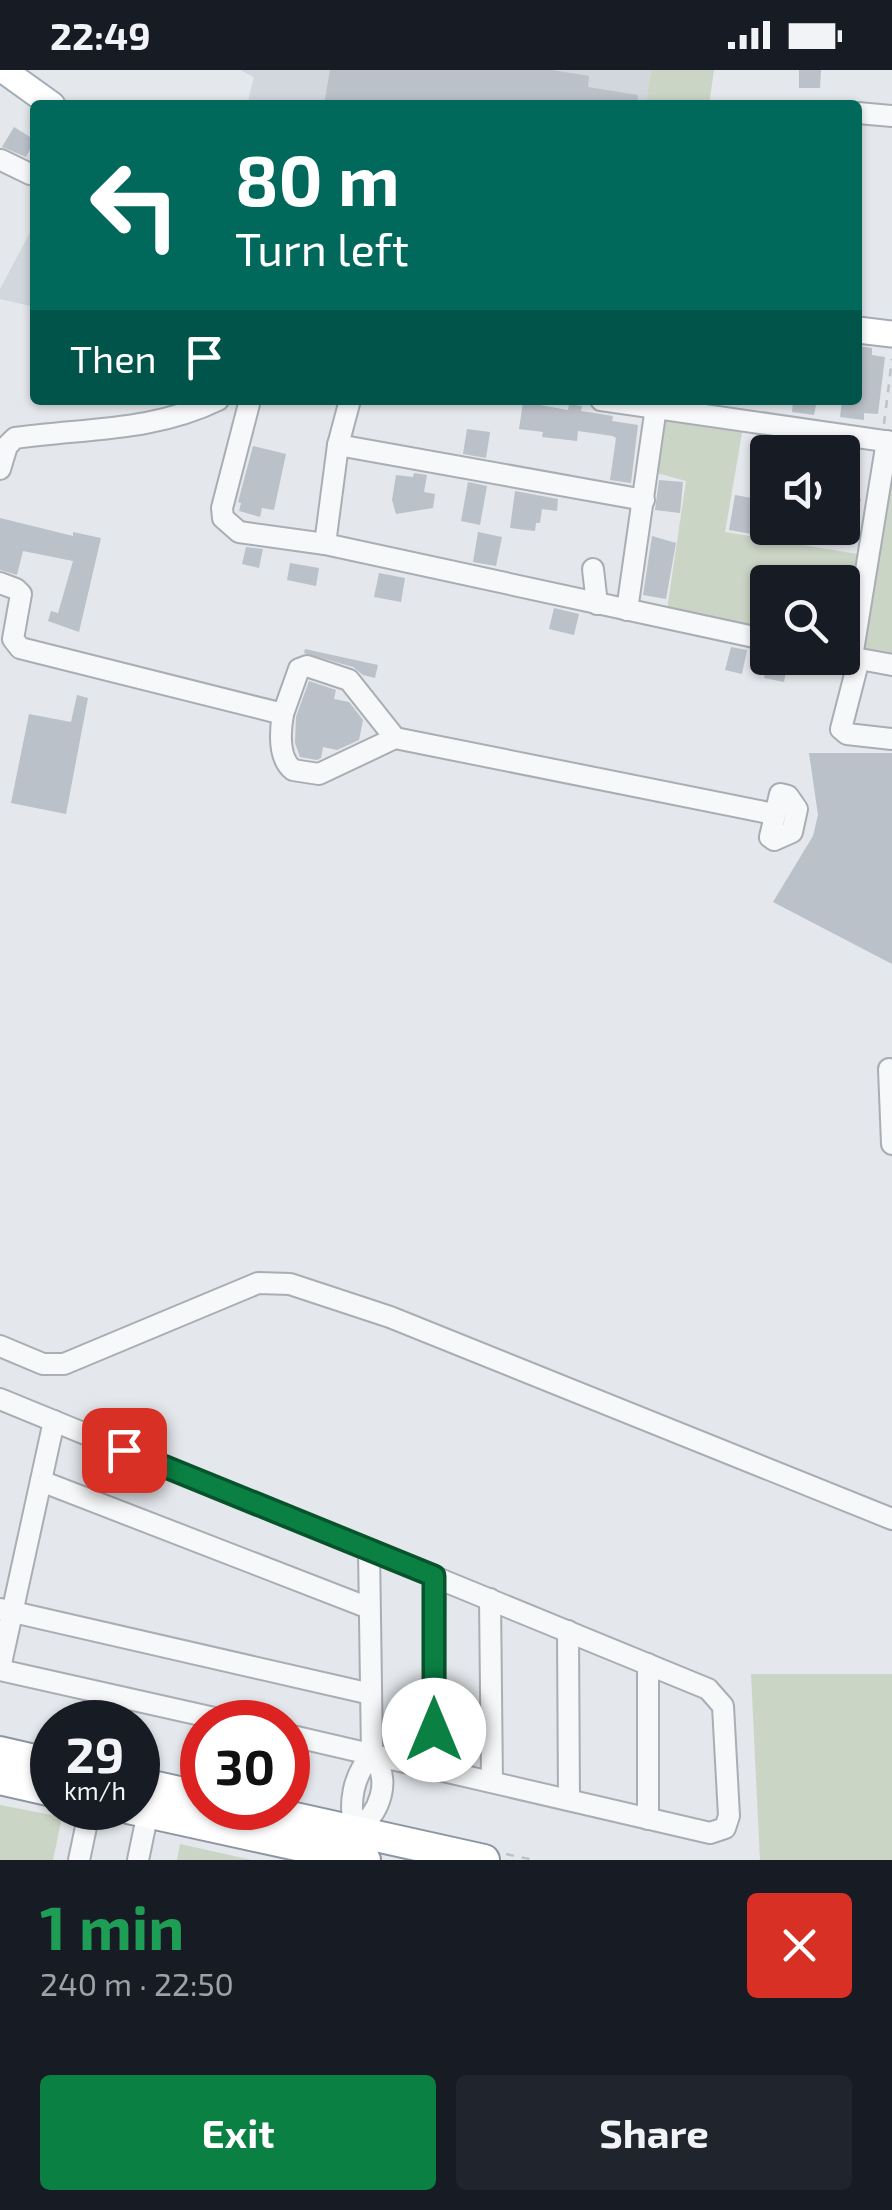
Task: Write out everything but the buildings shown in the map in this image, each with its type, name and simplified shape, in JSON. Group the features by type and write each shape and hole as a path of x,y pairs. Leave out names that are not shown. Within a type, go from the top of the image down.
{"highway":[{"path":"0,1752 30,1759"},
{"path":"0,1779 30,1786"},
{"path":"160,1814 357,1849 484,1860"},
{"path":"307,1830 357,1849"}],"main road":[{"path":"3,78 30,100"},
{"path":"3,78 43,100"},
{"path":"862,330 892,334"}],"street":[{"path":"862,113 892,116"},
{"path":"0,160 30,174"},
{"path":"0,469 7,446 15,438 144,424 207,405"},
{"path":"249,405 222,508 223,518 239,532 326,544 750,636"},
{"path":"326,544 338,445 349,405"},
{"path":"626,610 656,405"},
{"path":"662,405 887,441 860,603"},
{"path":"338,445 644,500"},
{"path":"593,569 596,604"},
{"path":"0,583 21,594 13,639 20,648 283,714"},
{"path":"860,659 892,665"},
{"path":"395,738 350,680 307,666 299,669 280,731 284,759 294,770 319,774 395,738 774,814"},
{"path":"848,675 841,729 847,734 892,739"},
{"path":"888,1069 892,1144"},
{"path":"0,1346 43,1364 64,1364 258,1284 290,1284 390,1317 892,1519"},
{"path":"0,1399 700,1685 721,1701 729,1810 725,1828 716,1833 310,1740"},
{"path":"54,1421 6,1611 0,1669 180,1710"},
{"path":"41,1481 369,1608"},
{"path":"357,1849 375,1814 384,1771 372,1754 369,1550"},
{"path":"434,1576 434,1768"},
{"path":"490,1600 492,1782"},
{"path":"6,1611 371,1694"},
{"path":"568,1631 569,1800"},
{"path":"648,1664 648,1819"},
{"path":"79,1860 85,1830"},
{"path":"138,1830 138,1860"}],"path":[{"path":"887,441 892,359"}],"shaded area":[{"path":"240,70 651,70 647,100 248,100 254,77"},
{"path":"30,232 30,306 0,299 0,289"}],"green space":[{"path":"651,70 714,70 710,100 647,100"},
{"path":"663,417 743,427 725,532 750,536 750,545 803,545 863,555 860,570 860,565 750,565 750,630 667,610 686,481 657,473"},
{"path":"892,480 892,662 863,651"},
{"path":"751,1674 892,1674 892,1860 760,1860"},
{"path":"0,1805 30,1811 30,1830 59,1830 53,1860 0,1860"},
{"path":"180,1844 252,1860 177,1860"}],"route":[{"path":"124,1450 434,1576 434,1730"}]}
